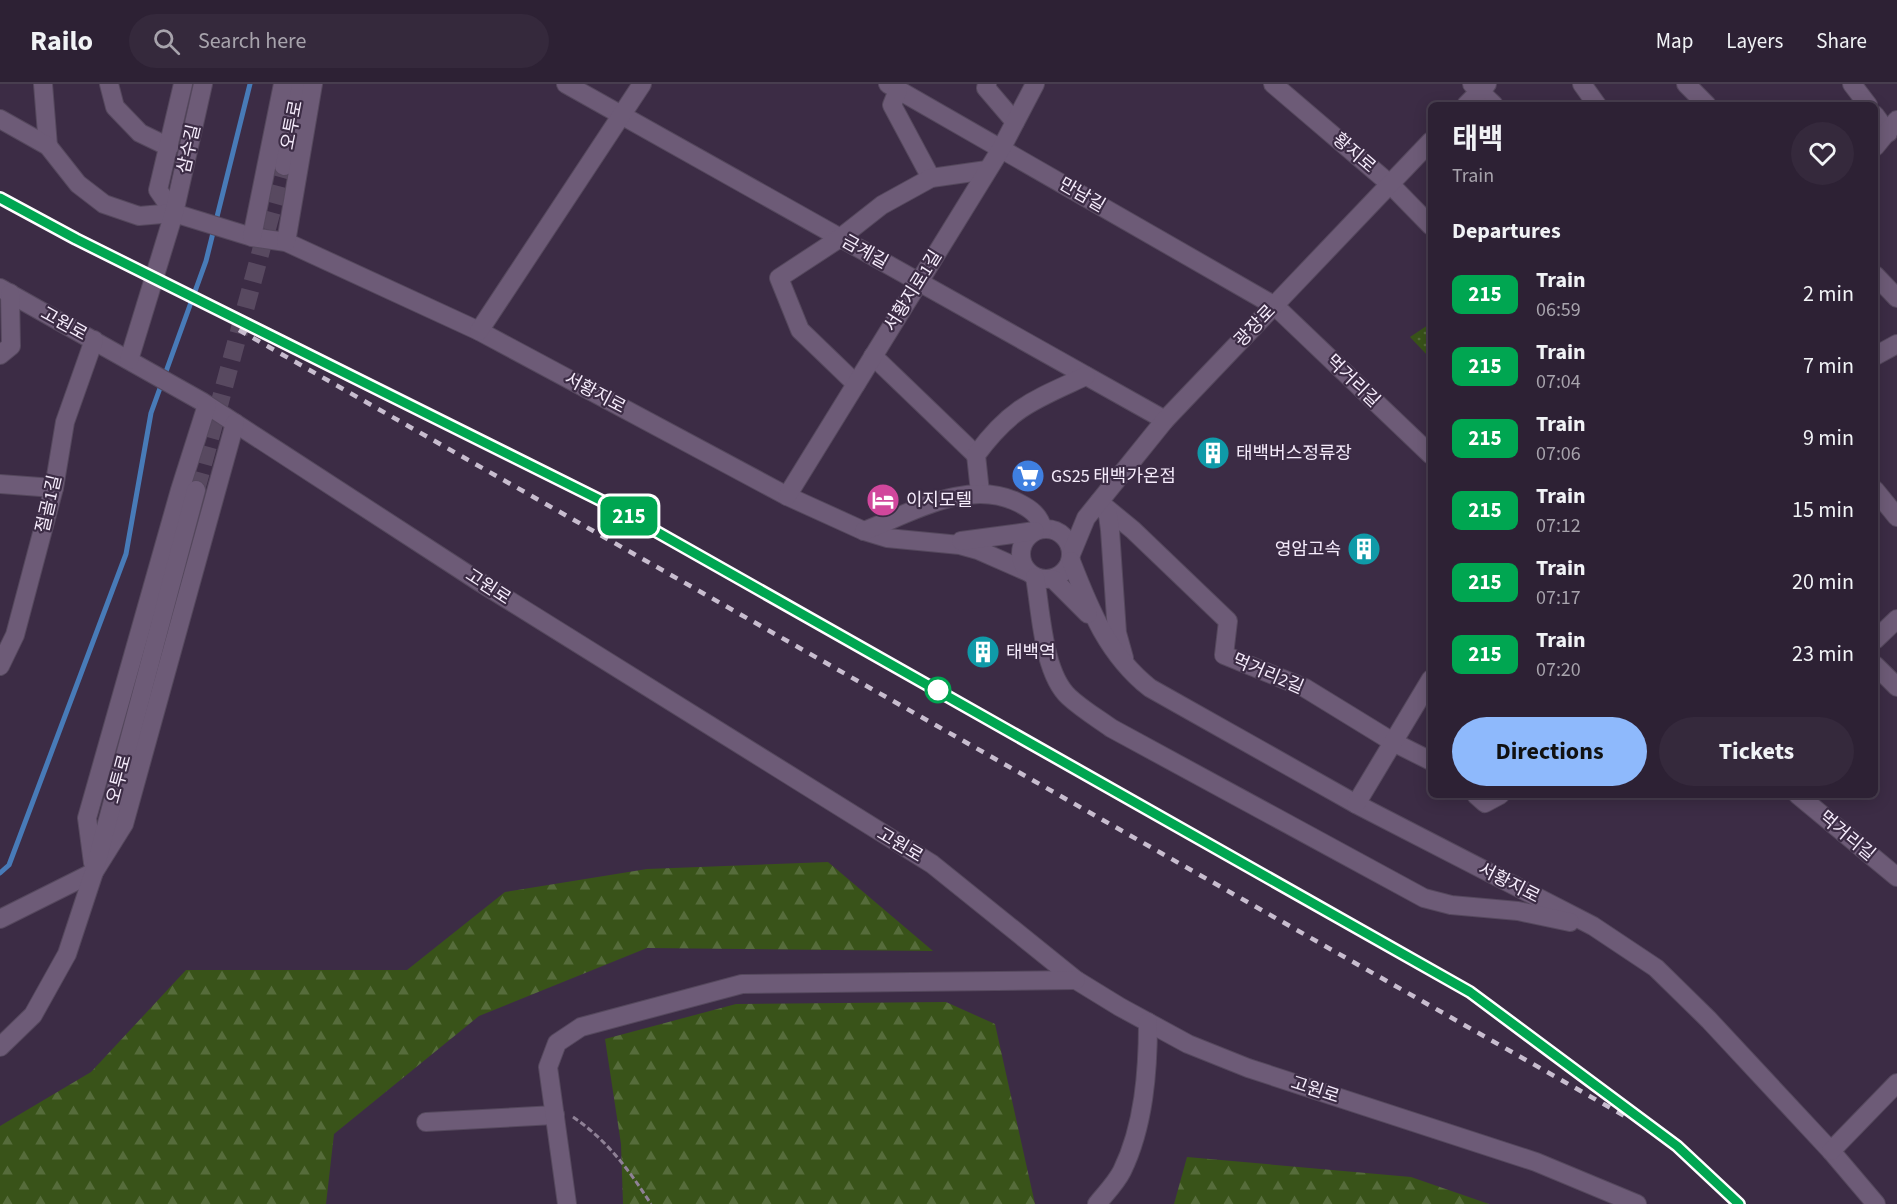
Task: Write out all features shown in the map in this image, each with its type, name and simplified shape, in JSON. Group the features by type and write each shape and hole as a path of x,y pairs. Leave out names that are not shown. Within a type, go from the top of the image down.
{"street":[{"path":"43,84 48,146"},
{"path":"109,84 115,107 140,133 169,147"},
{"path":"0,119 48,146 78,184 104,204 139,216 174,213 158,190 183,84"},
{"name":"삼수길","path":"129,360 174,213 203,84"},
{"path":"252,237 283,84"},
{"name":"오투로","path":"284,166 300,84"},
{"path":"286,242 313,84"},
{"name":"금계길","path":"566,84 1165,420"},
{"path":"479,331 642,84"},
{"path":"987,84 986,88 1015,122"},
{"name":"서황지로1길","path":"787,496 1001,149 1035,84"},
{"name":"황지로","path":"1273,84 1390,184 1428,223"},
{"path":"1582,84 1595,102"},
{"path":"1686,84 1704,102"},
{"path":"1852,84 1866,102"},
{"path":"1468,102 1480,86 1492,102"},
{"path":"893,87 892,105 932,178"},
{"name":"만남길","path":"893,87 1275,306"},
{"path":"1878,117 1893,127 1878,144"},
{"name":"광장로","path":"1071,557 1086,518 1165,420 1428,144"},
{"path":"856,384 800,330 779,278 840,238 882,205 932,178 987,170"},
{"name":"서황지로","path":"174,213 252,237 286,242 479,331 787,496 864,531 887,538 938,542"},
{"path":"1878,278 1897,298"},
{"path":"0,355 11,346 5,290"},
{"name":"고원로","path":"5,290 204,403 488,587 932,864 1076,980 1148,1022 1188,1044 1248,1068 1536,1162 1637,1204"},
{"name":"먹거리길","path":"1275,306 1428,453"},
{"name":"절골1길","path":"0,666 15,635 54,488 66,422 94,340"},
{"path":"1878,354 1897,344"},
{"path":"873,356 976,455 980,492"},
{"path":"976,455 995,429 1020,407 1086,376"},
{"path":"94,872 87,818 204,403"},
{"path":"0,919 94,872 124,824 235,423"},
{"path":"0,484 54,488"},
{"name":"오투로","path":"0,1047 33,1015 54,983 67,954 94,872 196,490"},
{"path":"864,531 954,496 980,492 1004,495 1032,510 1043,530 1065,537 1097,624"},
{"path":"1878,494 1897,517"},
{"path":"1099,502 1108,515 1117,633 1120,651 1130,673"},
{"name":"먹거리2길","path":"1099,502 1228,621 1224,656 1305,688 1393,742 1428,760"},
{"path":"938,542 1043,530 1086,518"},
{"path":"1043,530 1024,542 1021,549 1023,565 1097,624"},
{"path":"938,542 978,550 1039,576 1067,569 1071,557"},
{"path":"1039,576 1049,661 1058,682 1068,697 1111,728 1424,898 1450,905 1518,911 1593,926"},
{"path":"1878,637 1897,619"},
{"name":"서황지로","path":"1097,624 1112,650 1130,673 1150,688 1356,804 1593,926 1656,969 1709,1020 1831,1151 1876,1204"},
{"path":"1878,667 1897,687"},
{"path":"1356,804 1428,684"},
{"path":"1479,798 1485,803 1494,798"},
{"name":"먹거리길","path":"1802,798 1897,877"},
{"path":"567,1204 548,1067 558,1043 581,1028 742,984 1076,980"},
{"path":"1097,1204 1121,1172 1138,1126 1148,1051 1148,1022"},
{"path":"1831,1151 1897,1083"},
{"path":"426,1122 553,1107"}],"path":[{"path":"553,1107 594,1132 624,1164 651,1204"}],"green space":[{"path":"1428,325 1428,356 1410,337"},
{"path":"828,862 933,951 647,948 479,1016 334,1134 326,1204 0,1204 0,1126 91,1072 186,970 407,970 505,892 647,869"},
{"path":"946,1002 995,1024 1035,1204 623,1204 621,1144 605,1039 736,1004"},
{"path":"1187,1157 1411,1177 1489,1204 1174,1204"}],"waterway":[{"path":"0,873 9,865 126,554 151,413 206,261 250,84"}],"tunnel":[{"path":"196,490 284,166"}],"railway":[{"path":"0,198 77,239 604,502 1470,992 1677,1146 1739,1204"},
{"path":"239,330 1630,1119"}],"train":[{"name":"215","path":"0,198 76,239 604,502 1470,992 1677,1146 1739,1204"}],"place":[{"name":"태백버스정류장","path":"1213,453"},
{"name":"GS25 태백가온점","path":"1028,476"},
{"name":"이지모텔","path":"883,500"},
{"name":"영암고속","path":"1364,549"},
{"name":"태백역","path":"983,652"}]}
